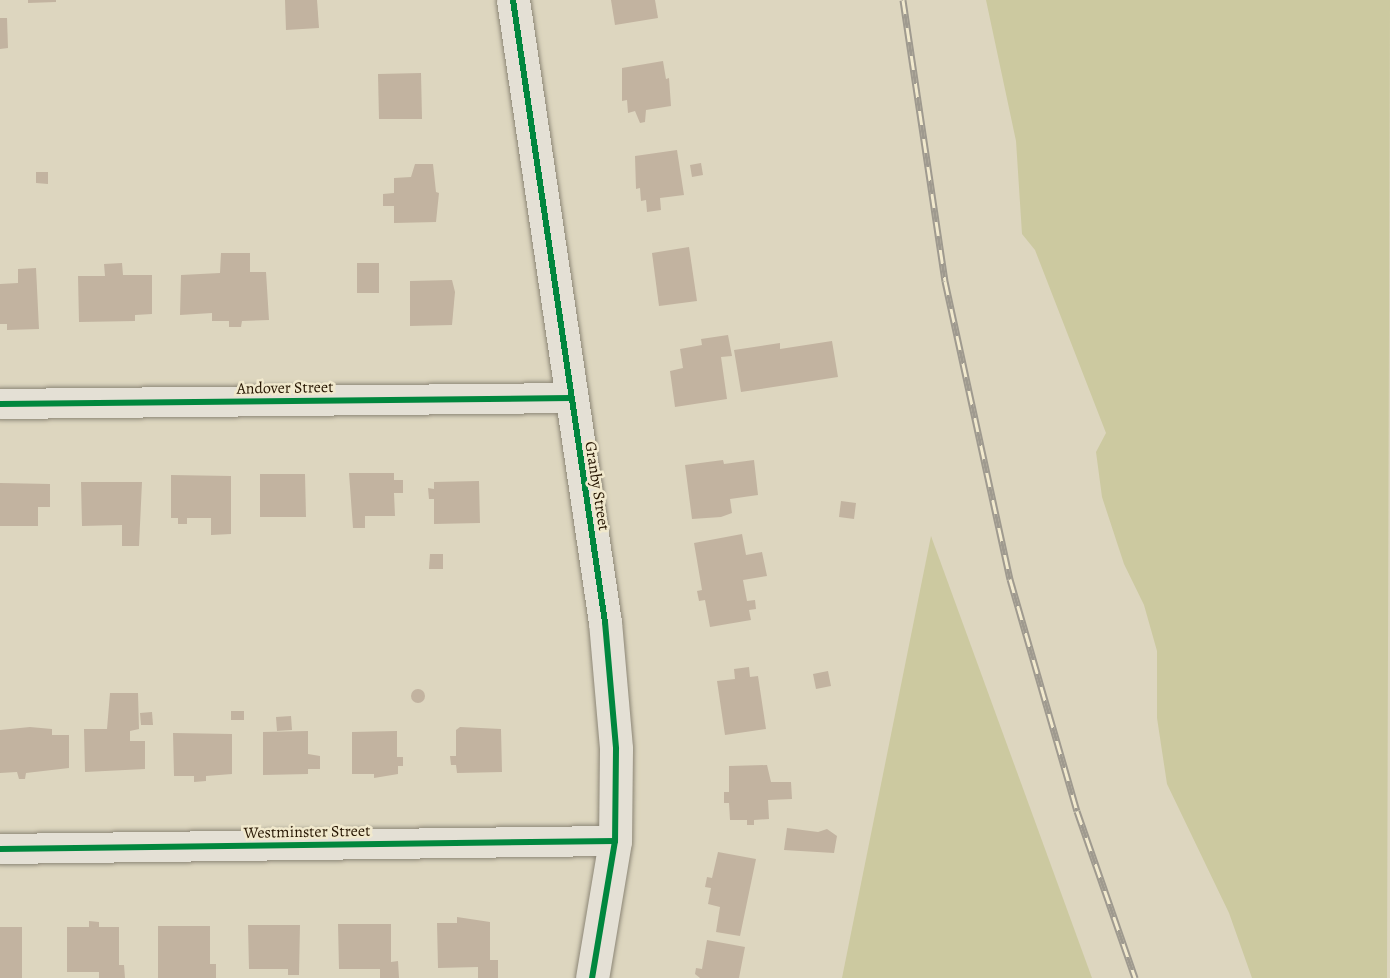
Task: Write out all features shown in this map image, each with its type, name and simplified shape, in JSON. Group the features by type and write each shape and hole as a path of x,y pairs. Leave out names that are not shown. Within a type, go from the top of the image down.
{"main road":[{"name":"Granby Street","path":"513,0 570,398 605,622 616,749 615,841 592,978"}],"street":[{"name":"Andover Street","path":"0,404 570,398"},
{"name":"Westminster Street","path":"0,849 615,841"}],"shaded area":[{"path":"986,0 1390,0 1387,978 1252,978 1229,913 1167,784 1157,718 1157,651 1144,605 1124,564 1102,497 1096,452 1106,433 1035,250 1022,234 1016,141"},
{"path":"931,536 1092,978 842,978"}],"building":[{"path":"28,0 56,0 56,2 28,3"},
{"path":"285,0 317,0 319,28 286,30"},
{"path":"611,0 655,0 658,18 615,25"},
{"path":"0,18 7,18 8,48 0,49"},
{"path":"663,61 666,79 669,78 671,106 646,110 645,122 640,123 635,111 628,113 627,100 622,101 622,68"},
{"path":"421,73 422,119 379,119 378,74"},
{"path":"677,150 684,195 660,198 661,210 647,212 646,200 641,201 640,188 636,189 635,156"},
{"path":"701,163 703,175 692,177 690,165"},
{"path":"415,164 433,164 436,192 439,193 436,222 394,223 394,206 383,206 383,194 394,193 394,178 411,177"},
{"path":"36,172 48,172 48,184 36,183"},
{"path":"689,247 697,301 659,306 652,253"},
{"path":"221,253 250,253 250,272 266,272 269,320 242,321 241,327 229,327 229,321 212,321 212,313 180,315 181,275 220,273"},
{"path":"122,263 123,275 152,275 152,314 135,315 135,321 79,322 78,276 105,276 104,264"},
{"path":"357,263 379,263 379,293 357,293"},
{"path":"36,268 39,329 7,330 7,324 0,324 0,284 18,283 18,269"},
{"path":"452,280 455,292 452,325 410,326 410,281"},
{"path":"728,335 732,356 721,357 727,399 675,407 670,371 683,368 680,349 702,345 701,339"},
{"path":"832,341 838,377 741,392 734,350 780,343 780,349"},
{"path":"723,460 724,464 754,460 758,495 730,499 732,513 721,517 692,519 685,465"},
{"path":"349,473 394,473 394,480 403,480 403,493 394,493 395,516 365,516 365,528 353,528"},
{"path":"260,474 305,474 306,517 260,517"},
{"path":"171,475 231,476 231,534 211,535 211,518 187,518 187,524 178,524 178,518 171,518"},
{"path":"479,481 480,523 434,524 434,499 429,499 428,488 434,489 434,482"},
{"path":"81,482 142,482 139,546 122,546 122,525 82,526"},
{"path":"0,483 50,484 50,507 38,507 38,526 0,526"},
{"path":"841,501 856,503 854,519 839,517"},
{"path":"742,534 746,555 762,552 767,576 743,580 747,601 755,600 756,609 749,610 751,620 710,627 705,600 699,601 697,591 702,590 694,543"},
{"path":"430,554 443,554 443,569 429,569"},
{"path":"749,667 750,677 758,676 766,729 725,735 717,681 735,679 734,669"},
{"path":"828,671 831,686 816,689 813,674"},
{"path":"418,689 423,691 425,696 423,701 418,703 413,701 411,696 413,691"},
{"path":"110,693 138,693 139,729 130,731 130,741 145,741 145,769 85,772 84,729 107,729"},
{"path":"231,711 244,711 244,720 231,720"},
{"path":"152,712 153,725 141,725 140,713"},
{"path":"291,716 292,730 277,731 276,717"},
{"path":"30,727 52,729 52,735 69,735 69,768 26,773 25,779 19,779 17,772 0,773 0,730"},
{"path":"460,727 501,729 502,772 457,773 456,765 451,765 450,756 456,756 456,730"},
{"path":"308,731 308,754 320,756 320,769 308,769 308,774 263,775 263,732"},
{"path":"397,731 397,757 403,757 403,766 398,766 398,774 374,778 374,774 352,774 352,732"},
{"path":"173,733 232,734 232,774 206,776 206,781 194,782 194,776 174,776"},
{"path":"767,765 771,782 791,782 792,799 768,800 769,819 754,820 754,825 747,825 747,820 730,820 729,803 724,803 724,792 729,792 729,766"},
{"path":"787,828 818,832 827,829 837,836 834,853 784,850"},
{"path":"718,852 756,859 740,936 716,932 720,907 708,904 711,888 705,887 707,877 712,878"},
{"path":"457,917 490,922 490,960 498,960 498,978 478,978 478,967 438,968 437,923 457,923"},
{"path":"89,921 99,922 99,927 119,927 119,965 124,965 125,978 99,978 99,972 67,972 67,927 89,927"},
{"path":"338,924 391,924 391,962 398,961 399,978 380,978 380,969 339,969"},
{"path":"248,925 300,925 299,975 288,975 288,969 249,969"},
{"path":"158,926 210,926 210,964 216,964 216,978 158,978"},
{"path":"0,927 22,927 22,978 0,978"},
{"path":"707,940 745,947 739,978 700,978 695,974 696,968 702,969"}],"railway":[{"path":"903,0 945,281 1010,579 1077,811 1135,978"}],"cycle path":[{"path":"513,0 605,622 616,749 615,841 592,978"},
{"path":"0,404 570,398"},
{"path":"0,849 615,841"}]}
